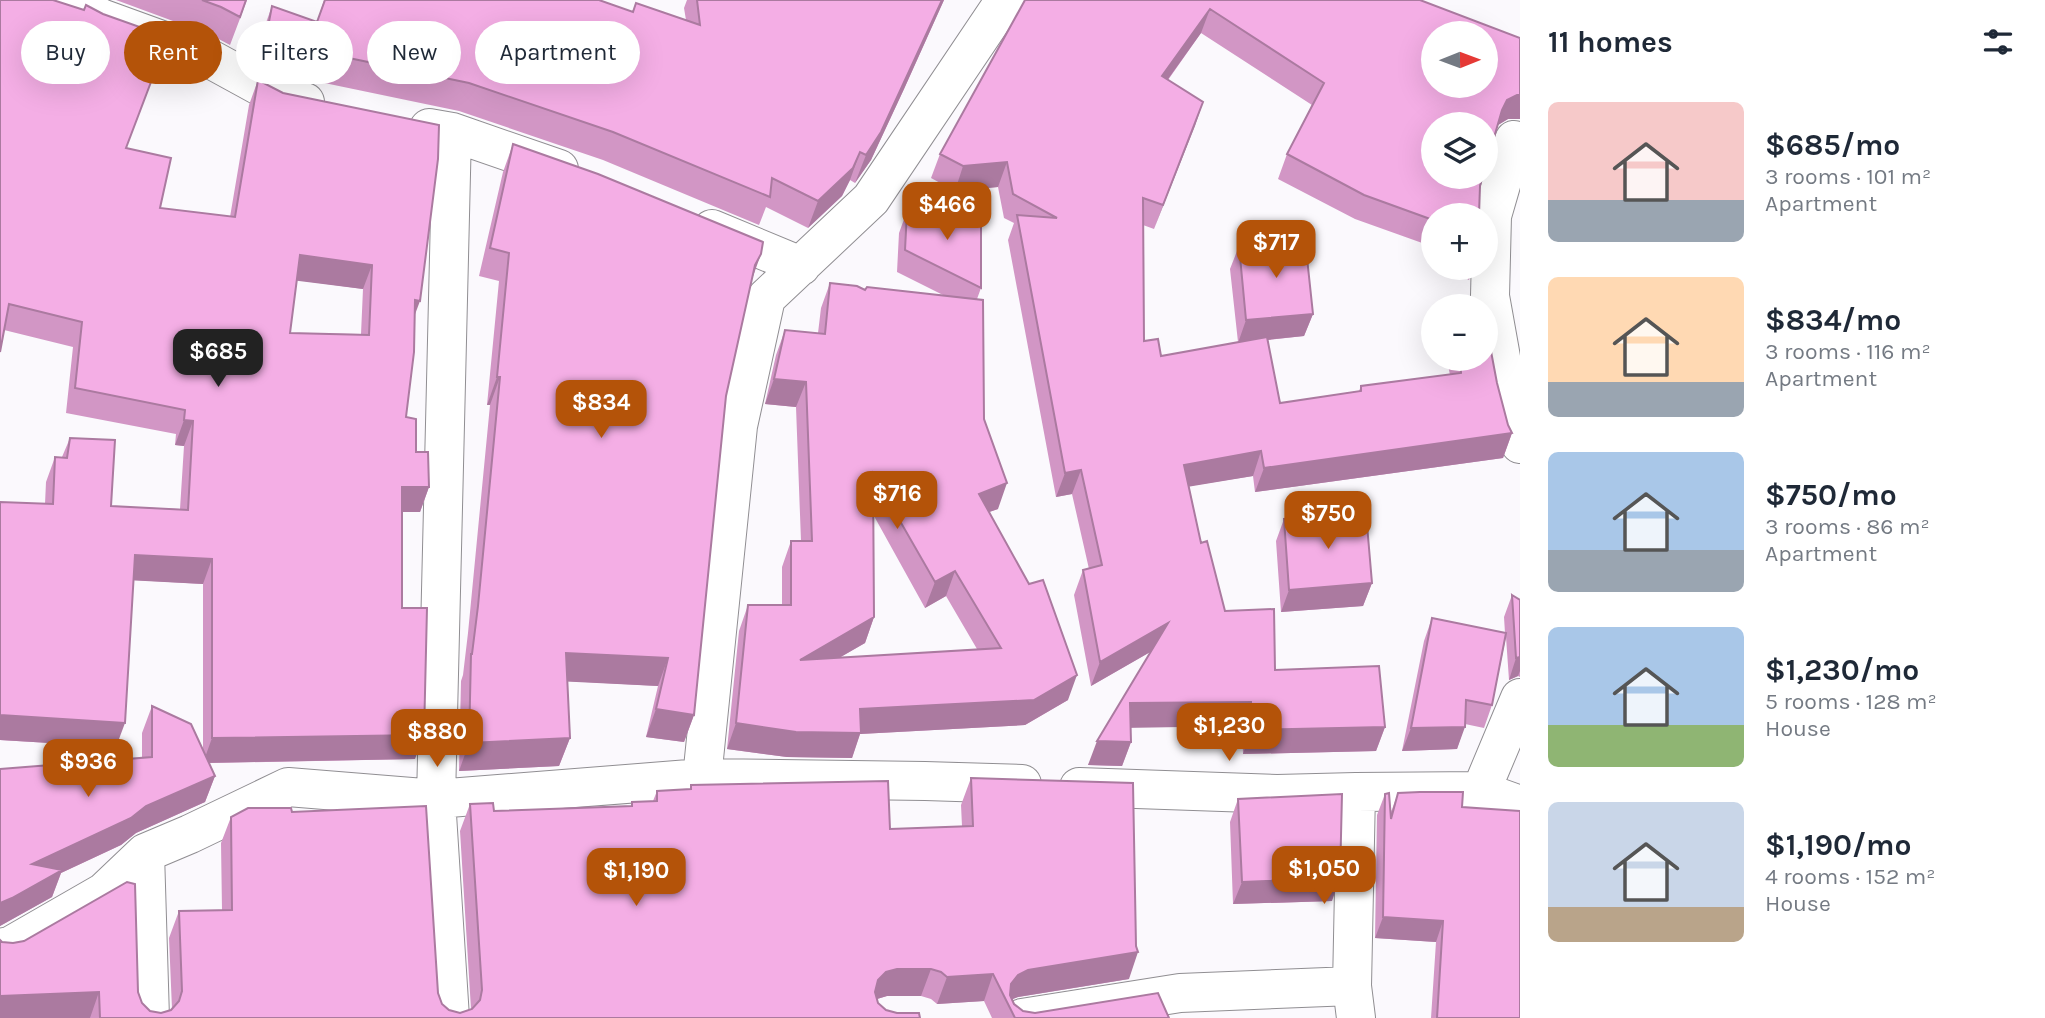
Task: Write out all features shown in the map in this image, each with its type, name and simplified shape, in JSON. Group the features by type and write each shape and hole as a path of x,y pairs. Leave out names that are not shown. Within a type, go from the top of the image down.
{"street":[{"path":"67,0 101,18 203,55 278,96 345,110"},
{"path":"702,778 738,426 766,298 871,199 1005,0"},
{"path":"398,121 452,132 596,181"},
{"path":"450,1018 436,799 452,132"},
{"path":"1514,140 1492,216 1490,296 1509,402 1520,444"},
{"path":"686,218 801,266"},
{"path":"1481,791 1520,698"},
{"path":"0,948 10,946 104,892 145,853 288,787 436,799 702,778 925,781 1278,794 1481,791 1520,805"},
{"path":"1022,1018 1180,993 1354,1002 1356,792"},
{"path":"145,853 150,1018"}],"building":[{"path":"0,0 53,0 84,10 86,5 124,21 124,84 150,84 126,148 171,158 160,208 235,217 257,84 266,84 283,93 439,125 438,159 420,301 415,300 414,352 406,417 416,419 416,452 428,452 429,487 402,487 402,608 427,608 424,735 212,738 212,559 135,555 125,723 0,715 0,502 53,504 55,457 67,458 70,438 115,440 111,506 188,510 193,421 184,420 185,410 75,388 82,322 9,304 0,352","holes":["300,255 372,265 369,335 290,333"]},
{"path":"202,0 246,0 240,17"},
{"path":"325,0 599,0 633,12 636,3 700,25 697,0 942,0 881,132 866,155 860,152 853,168 818,201 772,178 770,197 613,132 461,81 461,21 367,21 367,62 353,59 353,21 317,21"},
{"path":"1025,0 1420,0 1475,21 1421,21 1421,98 1498,98 1498,30 1520,38 1520,95 1507,100 1498,124 1498,112 1421,112 1421,189 1480,189 1479,203 1421,203 1421,216 1364,195 1287,154 1324,83 1210,9 1162,76 1203,102 1163,205 1143,198 1144,341 1158,339 1161,356 1267,337 1280,403 1361,391 1361,386 1461,371 1495,371 1512,433 1264,468 1261,451 1184,465 1201,543 1207,541 1225,611 1274,609 1275,670 1379,666 1385,727 1251,730 1251,702 1130,703 1131,742 1097,741 1168,623 1100,662 1083,570 1102,565 1081,470 1065,473 1017,215 1057,218 1013,194 1007,162 963,166 940,154"},
{"path":"272,6 314,21 269,21"},
{"path":"513,144 598,174 763,242 755,265 726,396 694,715 656,709 668,658 566,653 570,738 469,743 471,654 500,377 497,377 509,253 490,248"},
{"path":"907,211 981,215 981,288 905,250"},
{"path":"1305,239 1313,314 1246,320 1239,246"},
{"path":"830,283 857,286 865,290 867,287 983,300 984,419 1007,483 979,494 1029,584 1043,580 1077,675 1034,700 860,709 861,733 796,732 736,723 748,605 791,605 791,541 812,541 806,382 774,379 785,330 825,334","holes":["873,474 935,582 955,571 1001,648 800,660 874,617"]},
{"path":"1366,513 1372,583 1289,590 1284,519"},
{"path":"1512,595 1520,600 1520,657 1516,658"},
{"path":"1432,618 1506,633 1492,705 1466,700 1465,727 1411,728"},
{"path":"152,706 191,724 215,776 146,806 131,818 32,864 62,870 0,903 0,769 152,757"},
{"path":"971,778 1133,783 1138,952 1028,970 1018,975 1011,984 1010,995 1014,1004 1023,1011 1035,1013 1158,993 1169,1018 1015,1018 993,974 947,977 931,969 897,969 886,972 878,980 875,992 878,1003 886,1010 919,1013 920,1018 100,1018 99,992 0,996 0,940 13,943 24,941 127,882 135,884 138,992 142,1003 150,1011 161,1013 171,1010 179,1001 182,991 179,911 232,910 231,817 248,808 291,808 292,812 426,806 438,993 442,1004 449,1010 460,1013 472,1009 480,1000 482,990 470,804 493,803 494,811 632,806 632,802 657,801 657,791 691,789 691,785 888,781 890,829 973,826"},
{"path":"1463,792 1462,807 1520,811 1520,1018 1437,1018 1443,921 1383,917 1385,794 1389,793 1391,819 1398,793"},
{"path":"1342,794 1340,878 1242,882 1238,799"}]}
